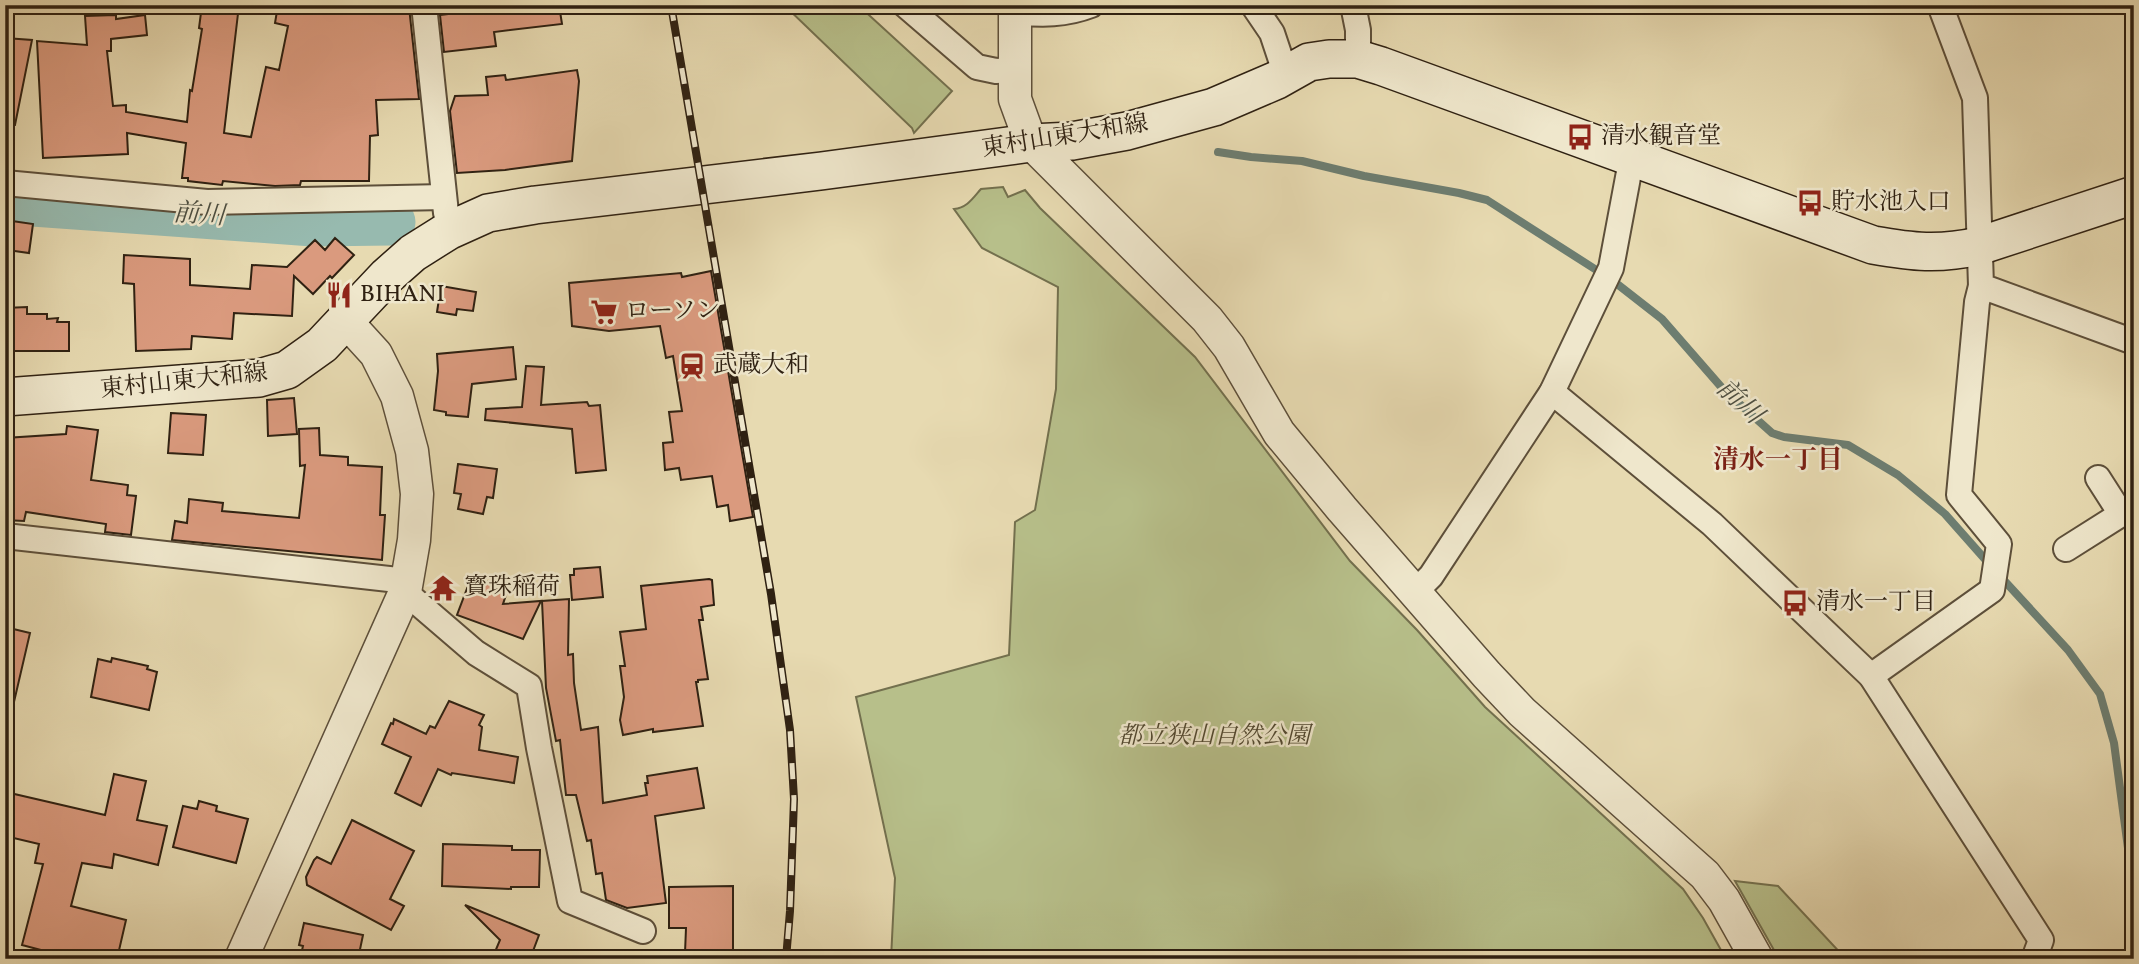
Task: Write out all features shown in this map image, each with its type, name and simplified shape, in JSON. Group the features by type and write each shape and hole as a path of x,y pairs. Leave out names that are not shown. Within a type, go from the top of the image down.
{"main road":[{"name":"東村山東大和線","path":"5,397 259,378 287,370 322,345 387,276 413,253 446,214 488,214 535,205 1031,143 1072,141 1127,131 1214,107 1309,62 1329,59 1358,59 1873,245 1918,252 1955,251 1979,246 2134,195"}],"street":[{"path":"7,183 218,202 446,214 424,5"},
{"path":"905,5 977,67 996,71 1014,70"},
{"path":"1091,5 1048,15 1015,9 1015,99 1031,143 1207,319 1229,347 1279,433 1487,675 1522,712 1705,875 1724,900 1757,959"},
{"path":"1253,5 1272,33 1286,75"},
{"path":"1353,5 1358,30 1358,59"},
{"path":"1871,676 1992,590 1997,556 1998,544 1959,495 1977,302 1981,286 1975,98 1940,5"},
{"path":"1415,592 1431,576 1552,392 1606,279 1632,156"},
{"path":"1981,286 2134,341"},
{"path":"241,959 406,586 414,540 417,494 412,451 397,396 376,354 345,320"},
{"path":"1552,392 1712,524 1871,676 2041,940 2034,959"},
{"path":"2066,549 2127,510 2098,478"},
{"path":"5,536 406,586 476,653 529,686 570,901 643,931"}],"green space":[{"path":"784,5 858,5 952,91 914,133 912,128"},
{"name":"都立狭山自然公園","path":"1003,187 1008,197 1025,190 1040,208 1195,357 1350,561 1417,630 1485,707 1683,889 1726,959 891,959 895,878 856,697 1009,655 1015,522 1035,510 1056,389 1058,287 982,248 954,209 966,205 981,189"},
{"path":"1735,881 1778,886 1846,959 1779,959"}],"building":[{"path":"202,5 239,5 224,133 251,137 266,67 279,70 288,26 275,23 278,5 342,5 341,10 409,7 419,99 376,100 378,135 370,136 369,181 301,181 300,185 275,186 188,181 188,178 182,178 186,143 127,133 128,154 43,158 37,41 87,45 85,16 116,15 116,19 145,15 147,35 111,39 111,51 107,51 113,106 126,105 126,112 187,122 190,90 192,91 202,29 199,28"},
{"path":"497,5 559,5 562,24 494,32 496,46 444,52 440,15 497,8"},
{"path":"5,38 32,40 15,125 5,124"},
{"path":"577,70 579,81 572,161 457,173 450,111 455,96 488,95 486,77 505,75 506,80"},
{"path":"12,221 33,224 29,253 7,250"},
{"path":"335,238 354,255 313,294 294,276 292,316 234,313 232,339 192,336 191,349 136,351 134,284 123,283 124,255 190,259 190,285 250,289 252,265 287,267 315,240 325,250"},
{"path":"711,271 753,517 730,521 728,505 717,507 712,476 681,480 679,468 665,470 663,443 673,442 669,412 682,411 673,356 666,358 660,326 609,331 572,326 569,283 681,273 682,277"},
{"path":"441,286 476,292 473,311 457,309 456,315 437,312"},
{"path":"27,307 27,314 47,314 47,319 58,318 57,322 69,322 69,351 5,351 5,308"},
{"path":"513,347 516,379 472,384 468,417 446,415 446,412 434,410 437,354"},
{"path":"526,366 544,367 541,405 587,402 589,406 600,405 606,470 576,473 572,429 485,420 486,409 522,407"},
{"path":"294,398 297,434 268,436 267,400"},
{"path":"171,413 206,415 203,455 168,453"},
{"path":"67,426 98,430 91,480 128,485 127,495 136,496 131,535 105,532 106,524 26,512 24,521 5,520 5,438 66,434"},
{"path":"319,428 320,455 348,457 348,465 382,467 380,515 385,515 382,560 172,540 175,521 187,523 189,499 223,503 222,511 299,518 305,465 300,466 299,429"},
{"path":"458,464 497,469 493,498 487,497 483,514 458,509 461,494 454,493"},
{"path":"600,567 603,597 572,600 570,575 574,575 574,569"},
{"path":"471,578 508,589 503,604 541,601 523,639 457,615"},
{"path":"712,580 714,605 701,607 703,620 699,620 708,679 696,682 703,726 653,732 653,729 623,735 620,720 624,697 620,666 625,666 620,632 646,629 641,586"},
{"path":"569,599 568,655 573,654 581,730 598,727 603,803 647,795 647,776 697,768 704,808 655,816 666,903 627,908 606,900 602,873 596,874 591,840 587,841 576,795 566,795 560,740 556,741 546,688 542,601"},
{"path":"5,627 30,633 14,702 5,701"},
{"path":"112,658 148,666 147,669 157,672 149,710 91,697 98,659 111,662"},
{"path":"449,701 484,715 479,725 482,727 479,750 518,757 514,783 452,773 451,775 438,769 421,806 395,793 411,757 382,744 394,719 426,734 430,726 435,728"},
{"path":"114,774 146,781 137,820 167,826 158,865 114,854 112,868 82,863 71,906 126,920 117,959 75,959 22,945 43,864 35,863 39,844 5,836 5,815 10,793 105,815"},
{"path":"199,801 217,806 216,811 248,819 236,863 173,847 183,806 197,809"},
{"path":"352,820 414,851 390,899 404,906 391,930 307,885 306,877 314,860 317,857 331,864"},
{"path":"443,844 512,846 512,850 540,850 539,887 511,889 442,886"},
{"path":"733,886 733,959 706,959 706,953 685,953 686,928 669,928 669,887"},
{"path":"465,905 539,935 530,959 492,959 500,940"},
{"path":"304,923 363,935 358,959 300,959 303,946 299,945"}],"waterway":[{"name":"前川","path":"1218,152 1302,161 1487,200 1612,280 1662,319 1723,389 1772,433 1848,445 1898,475 1945,514 1991,566"},
{"name":"前川","path":"5,201 313,223 392,222"},
{"name":"前川","path":"2000,576 2068,650 2100,694 2114,743 2134,893"}],"railway":[{"path":"671,5 771,594 790,730 794,799 786,959"}],"place":[{"name":"清水観音堂","path":"1580,137"},
{"name":"貯水池入口","path":"1810,203"},
{"name":"BIHANI","path":"339,295"},
{"name":"ローソン","path":"604,312"},
{"name":"武蔵大和","path":"692,366"},
{"name":"寳珠稲荷","path":"443,588"},
{"name":"清水一丁目","path":"1795,603"}],"district":[{"name":"清水一丁目","path":"1778,461"}]}
